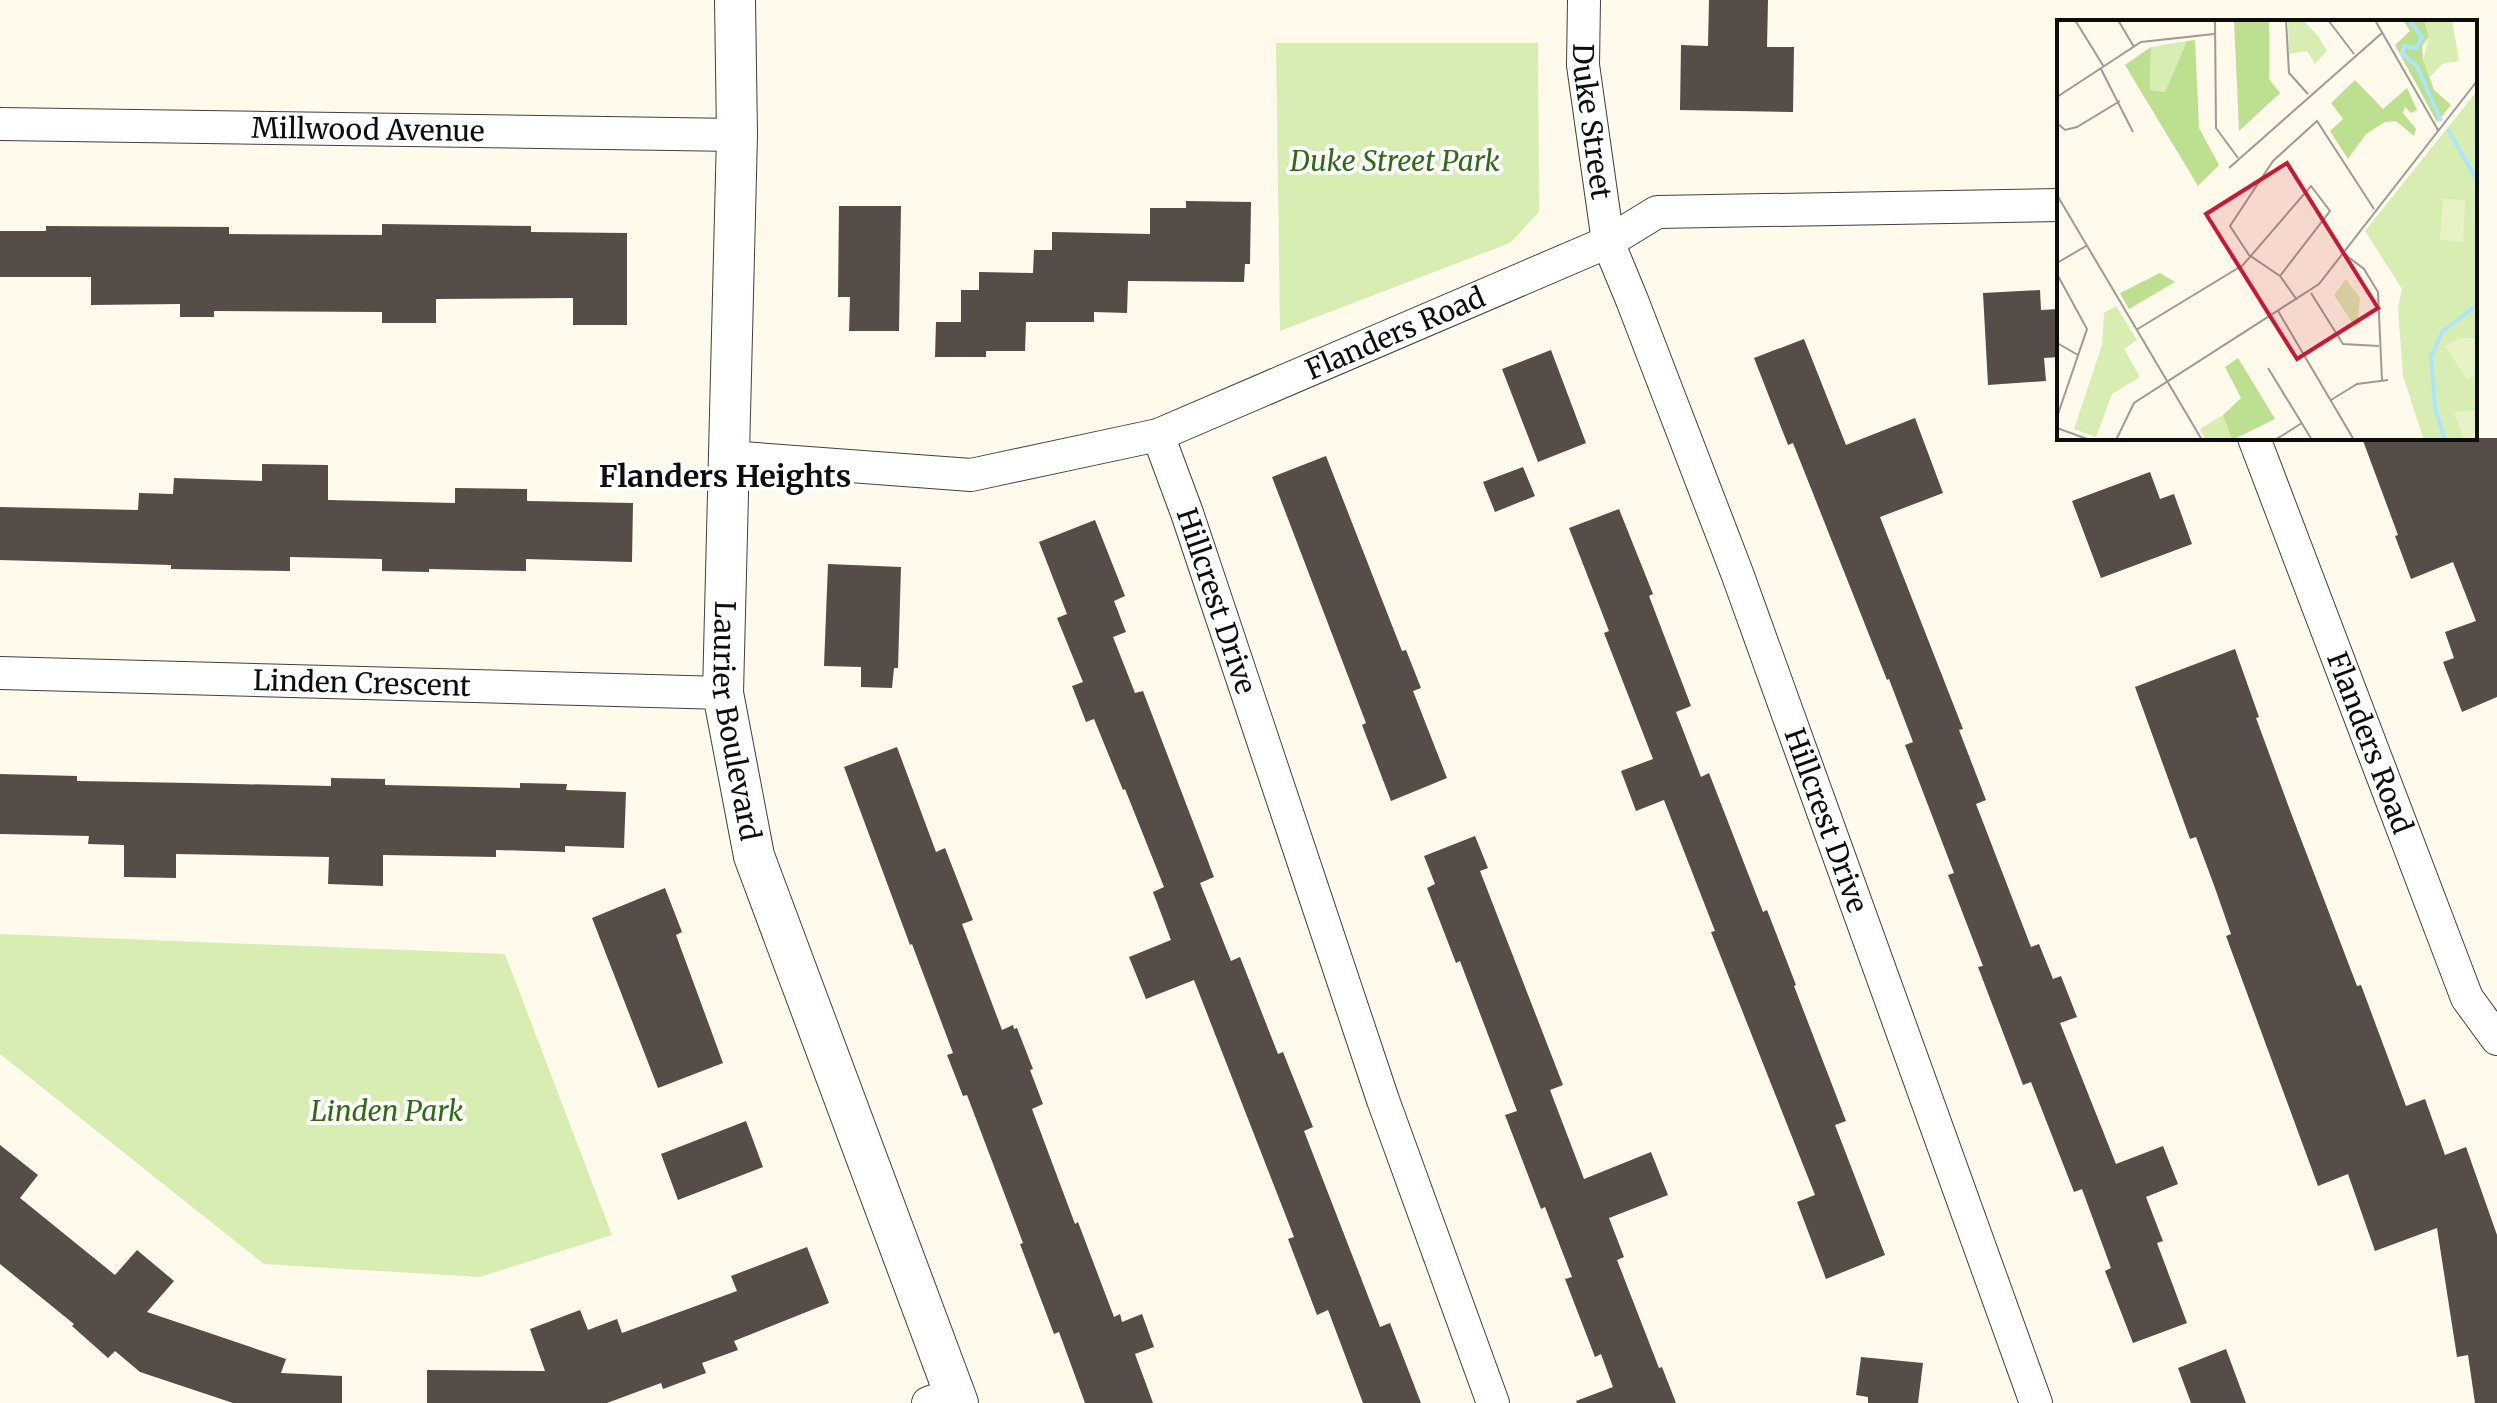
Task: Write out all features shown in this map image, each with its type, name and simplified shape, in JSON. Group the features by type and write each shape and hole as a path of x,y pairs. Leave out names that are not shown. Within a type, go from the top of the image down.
{"street":[{"name":"Laurier Boulevard","path":"735,0 737,135 723,693 754,856 947,1400"},
{"name":"Duke Street","path":"1584,0 1583,65 1608,242"},
{"name":"Millwood Avenue","path":"0,124 737,135"},
{"name":"Flanders Road","path":"729,457 971,475 1158,435 1608,242 1657,212 2057,205"},
{"name":"Hillcrest Drive","path":"1608,242 1737,573 2036,1403"},
{"name":"Hillcrest Drive","path":"1158,435 1187,513 1383,1100 1493,1403"},
{"name":"Flanders Road","path":"2255,440 2467,998 2497,1039"},
{"name":"Linden Crescent","path":"0,673 723,693"}],"green space":[{"name":"Duke Street Park","path":"1276,43 1538,43 1539,212 1510,243 1280,331"},
{"name":"Linden Park","path":"0,934 505,954 612,1235 480,1277 264,1264 0,1054"}],"building":[{"path":"1709,0 1768,0 1767,47 1794,47 1793,112 1680,110 1681,45 1708,46"},
{"path":"1186,201 1251,202 1250,264 1245,264 1244,282 1128,281 1127,313 1094,312 1094,322 1026,322 1025,351 986,351 986,357 935,357 936,322 961,322 961,290 979,290 979,272 1033,273 1034,250 1052,250 1052,232 1150,234 1150,208 1186,208"},
{"path":"839,206 901,206 899,331 849,331 850,297 838,297"},
{"path":"382,224 531,226 531,232 627,233 627,325 573,325 573,298 436,299 436,323 382,323 382,312 214,311 214,317 180,317 180,304 91,305 91,277 0,277 0,231 46,231 46,226 229,227 229,234 382,235"},
{"path":"2040,290 2041,310 2057,309 2057,357 2044,358 2046,381 1988,385 1983,293"},
{"path":"1804,339 1846,445 1915,418 1943,493 1880,517 1963,729 1959,730 1986,800 1976,804 2031,947 2039,944 2053,979 2061,976 2077,1017 2060,1023 2116,1164 2163,1146 2178,1184 2146,1197 2163,1241 2157,1243 2187,1323 2133,1343 2105,1271 2111,1268 2082,1189 2074,1192 2031,1082 2023,1085 1978,967 1983,966 1948,875 1954,873 1905,745 1913,742 1889,679 1793,443 1788,445 1754,358"},
{"path":"1551,350 1586,443 1538,462 1502,369"},
{"path":"2497,438 2497,697 2462,712 2443,662 2454,658 2445,632 2476,621 2453,562 2411,579 2395,536 2398,535 2363,440"},
{"path":"1326,456 1402,651 1406,650 1421,688 1413,691 1447,778 1391,801 1362,725 1366,723 1272,477"},
{"path":"262,464 328,465 328,500 455,503 455,488 527,489 527,501 633,503 632,562 526,559 526,571 429,569 429,572 382,571 382,559 290,557 290,571 171,569 171,565 0,560 0,507 138,510 139,493 173,494 174,478 262,481"},
{"path":"1523,467 1535,496 1495,512 1483,482"},
{"path":"2150,472 2160,499 2174,494 2192,544 2101,578 2072,501"},
{"path":"1619,509 1653,594 1649,596 1691,706 1676,712 1701,777 1709,773 1763,912 1767,910 1796,985 1846,1121 1835,1125 1885,1255 1826,1279 1797,1202 1815,1195 1711,932 1715,931 1664,800 1636,811 1621,771 1653,759 1604,633 1609,631 1569,528"},
{"path":"1095,520 1125,596 1114,601 1126,632 1113,637 1135,693 1143,691 1214,877 1200,883 1231,961 1240,957 1278,1054 1283,1052 1313,1127 1304,1131 1380,1327 1390,1323 1421,1403 1363,1403 1328,1310 1317,1315 1288,1239 1294,1237 1194,980 1146,999 1129,957 1171,940 1153,892 1164,887 1094,719 1086,722 1072,686 1083,682 1057,618 1067,614 1039,542"},
{"path":"828,564 901,567 898,668 894,668 892,688 861,687 861,667 824,666"},
{"path":"2235,649 2259,717 2256,718 2291,813 2406,1106 2425,1099 2445,1155 2466,1147 2497,1235 2497,1403 2475,1403 2468,1355 2457,1357 2437,1228 2375,1251 2348,1174 2318,1186 2226,936 2231,934 2215,888 2196,837 2190,839 2135,687"},
{"path":"897,747 936,852 945,848 973,920 962,924 1002,1030 1013,1025 1014,1029 1017,1028 1033,1069 1030,1070 1043,1104 1032,1109 1114,1317 1120,1314 1122,1322 1142,1314 1154,1347 1135,1354 1153,1403 1085,1403 1059,1332 1054,1334 967,1095 963,1096 947,1055 953,1053 844,767"},
{"path":"0,774 77,776 77,781 331,786 331,778 385,779 385,785 520,788 520,783 567,784 566,790 626,792 624,848 565,846 565,852 496,850 496,857 383,855 383,886 328,884 329,857 176,854 176,878 124,877 124,845 88,844 89,836 0,834"},
{"path":"1475,836 1488,868 1480,871 1563,1085 1550,1090 1584,1179 1651,1152 1668,1195 1609,1218 1624,1257 1617,1260 1676,1403 1576,1401 1613,1387 1601,1354 1595,1357 1565,1279 1572,1277 1545,1207 1541,1209 1505,1115 1517,1111 1460,961 1456,963 1427,888 1435,884 1424,856"},
{"path":"665,888 682,932 676,935 723,1063 658,1088 592,918"},
{"path":"746,1121 763,1167 678,1200 661,1154"},
{"path":"0,1145 38,1175 20,1198 115,1275 137,1250 174,1281 147,1312 286,1359 281,1373 342,1376 342,1403 233,1403 140,1372 115,1351 108,1358 72,1326 74,1324 0,1264"},
{"path":"807,1247 829,1303 734,1341 738,1350 702,1363 706,1373 663,1389 661,1383 607,1403 427,1403 427,1370 545,1371 530,1329 580,1310 588,1330 617,1319 622,1333 737,1291 731,1276"},
{"path":"2226,1349 2246,1403 2191,1403 2178,1368"},
{"path":"1861,1357 1923,1363 1918,1403 1868,1403 1868,1397 1856,1395"}],"district":[{"name":"Flanders Heights","path":"725,477"}]}
